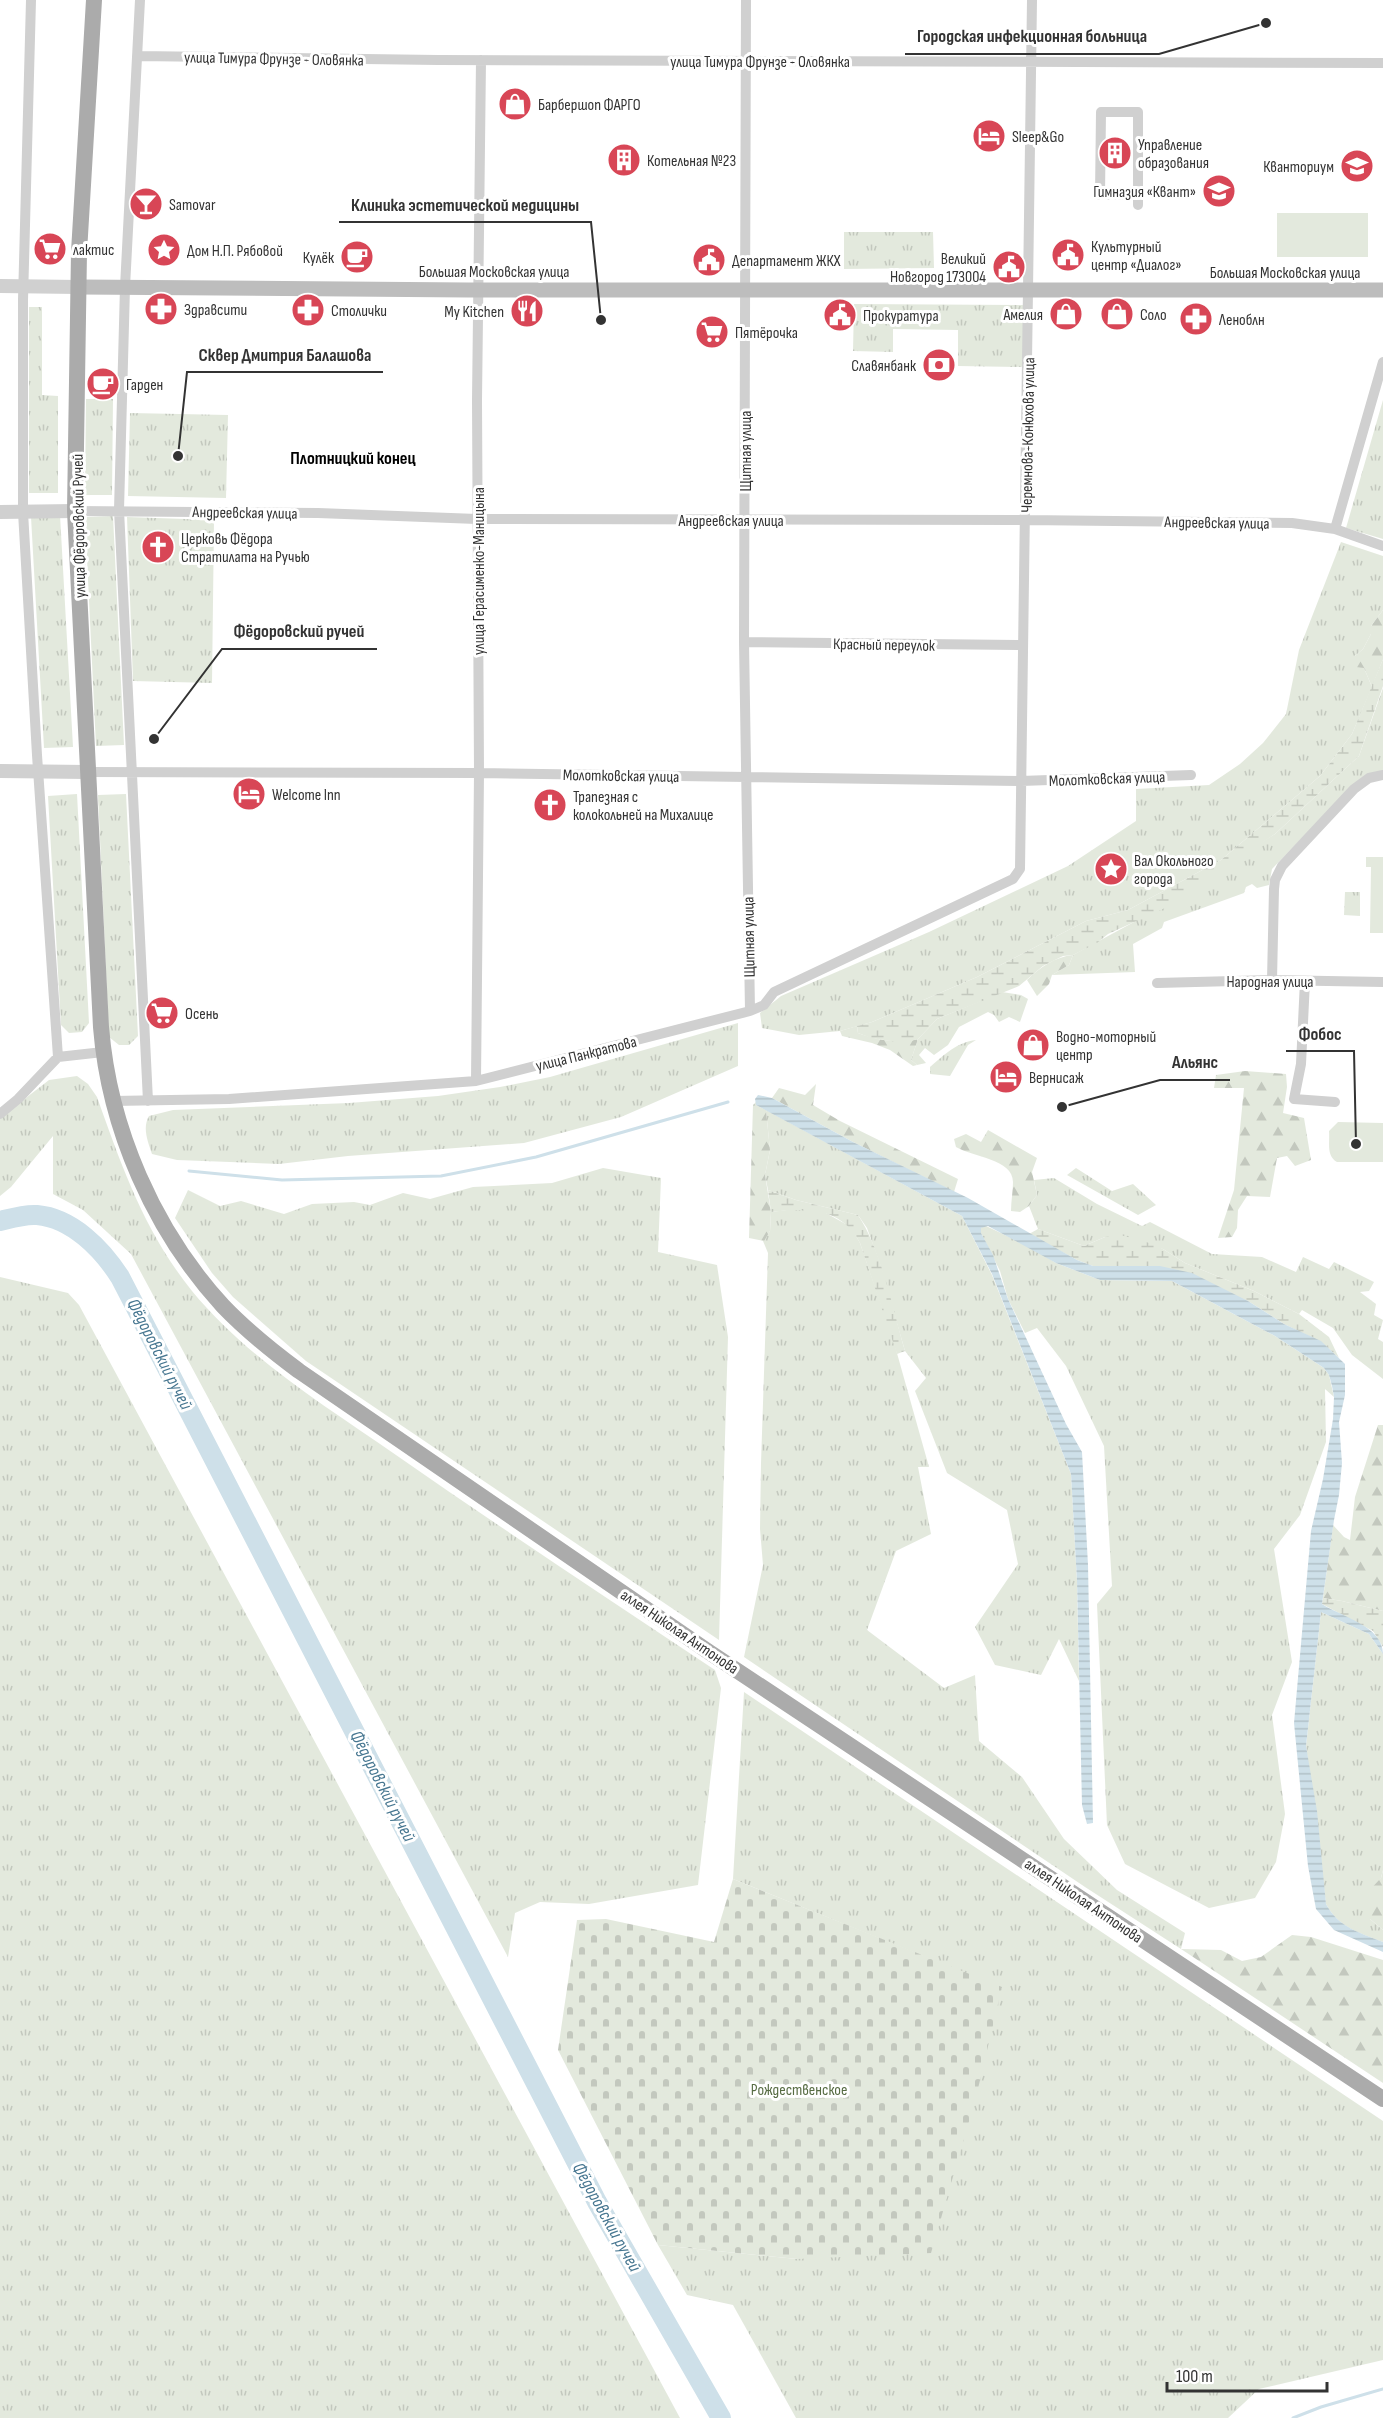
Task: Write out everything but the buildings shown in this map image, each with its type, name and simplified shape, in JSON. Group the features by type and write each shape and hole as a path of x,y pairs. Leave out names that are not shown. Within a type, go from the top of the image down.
{"main road":[{"name":"улица Фёдоровский Ручей","path":"94,0 79,287 75,511 103,1053"},
{"name":"Большая Московская улица","path":"79,287 478,290 1383,290"},
{"name":"аллея Николая Антонова","path":"103,1053 117,1118 149,1197 184,1256 224,1306 277,1355 710,1652 1383,2099"}],"street":[{"path":"31,0 23,286 23,512 58,1057"},
{"path":"140,0 125,287 119,510 148,1101"},
{"name":"Щитная улица","path":"746,0 744,642 750,1011"},
{"name":"Черемнова-Конюхова улица","path":"1020,869 1032,0"},
{"name":"улица Тимура Фрунзе - Оловянка","path":"137,56 481,60 1383,63"},
{"name":"улица Герасименко-Маницына","path":"476,1081 479,773 478,290 481,60"},
{"path":"1101,112 1138,112 1138,200 1100,195 1101,112"},
{"name":"Большая Московская улица","path":"0,286 79,287"},
{"path":"1335,529 1383,362"},
{"path":"0,512 75,511"},
{"name":"Андреевская улица","path":"75,511 318,513 477,519 1292,523 1335,529 1383,546"},
{"name":"Красный переулок","path":"744,642 1023,645"},
{"path":"0,771 87,772"},
{"name":"Молотковская улица","path":"87,772 479,773 1022,781 1191,775"},
{"path":"1272,980 1274,889 1275,880 1282,866 1354,789 1369,778 1383,775"},
{"name":"улица Панкратова","path":"113,1101 229,1100 476,1081 750,1011 764,1005 774,992 996,889 1013,879 1020,869"},
{"name":"Народная улица","path":"1157,983 1272,980 1383,982"},
{"path":"1305,981 1301,1064 1294,1100 1335,1102"},
{"path":"0,1114 18,1100 58,1057 103,1053"}],"green space":[{"path":"1277,213 1368,213 1368,257 1277,257"},
{"path":"844,232 933,232 934,268 844,269"},
{"path":"854,304 1025,305 1025,367 958,366 958,330 893,329 893,352 853,351"},
{"path":"29,307 42,307 42,395 58,396 58,493 29,493"},
{"path":"86,399 113,399 112,495 85,495"},
{"path":"1383,400 1383,539 1346,528"},
{"path":"130,413 228,415 226,498 128,496"},
{"path":"60,515 73,747 44,748 31,517"},
{"path":"113,516 124,745 96,746 85,517"},
{"path":"127,517 214,520 212,683 133,681"},
{"path":"1341,542 1383,556 1383,610 1371,626 1371,634 1363,649 1355,656 1364,668 1372,687 1352,734 1320,776 1221,860 1128,910 1086,921 977,977 872,1022 840,1031 799,1035 762,1028 760,1013 781,996 929,932 1068,866 1136,821 1136,789 1209,785 1240,764 1263,743 1286,714 1299,650"},
{"path":"1383,610 1383,659 1372,687 1364,668 1356,667 1352,663 1355,656 1363,649 1371,634 1371,626"},
{"path":"1383,659 1383,686 1359,756 1275,834 1165,908 1108,934 1097,943 1073,955 1063,956 1043,966 1019,986 937,1019 918,1039 904,1043 871,1038 858,1033 857,1026 872,1022 977,977 1086,921 1128,910 1221,860 1320,776 1352,734"},
{"path":"1383,688 1383,770 1363,777 1355,783 1272,869 1269,885 1257,888 1252,884 1246,887 1244,893 1164,922 1162,928 1133,944 1135,972 1052,975 1069,965 1073,955 1134,922 1275,834 1359,756"},
{"path":"77,794 89,1023 82,1032 69,1033 61,1025 48,796"},
{"path":"126,794 138,1036 129,1045 119,1045 109,1037 98,795"},
{"path":"1366,857 1383,857 1383,933 1370,933 1371,867 1366,867"},
{"path":"1345,892 1360,892 1360,916 1344,915"},
{"path":"1073,955 1069,965 1052,975 1049,984 1037,996 1027,980 1048,963"},
{"path":"1002,992 1021,995 1028,999 1020,1022 1009,1017 999,1022 994,1015 988,1012 959,1027 948,1045 934,1055 925,1048 919,1055 926,1063 917,1065 911,1060 918,1039 937,1019"},
{"path":"738,1023 738,1066 621,1117 524,1143 348,1156 279,1164 177,1160 152,1154 146,1135 149,1116 173,1110 349,1103 438,1096 500,1087 550,1077"},
{"path":"857,1026 858,1033 872,1038 896,1041 918,1039 911,1060 917,1065 913,1066 890,1050 872,1043 842,1036 840,1031"},
{"path":"976,1040 968,1045 950,1076 930,1074 930,1067 946,1054 963,1043"},
{"path":"1245,1071 1286,1074 1287,1087 1283,1113 1304,1118 1311,1160 1295,1166 1287,1156 1277,1158 1270,1197 1247,1196 1238,1210 1237,1228 1232,1237 1218,1238 1234,1190 1244,1088 1214,1088 1216,1075"},
{"path":"77,1076 88,1084 97,1097 125,1173 160,1245 192,1291 237,1338 262,1360 315,1399 715,1670 721,1688 698,1885 589,1904 540,1902 515,1913 508,1957 131,1254 83,1210 53,1194 53,1136 11,1187 0,1196 0,1118 49,1080"},
{"path":"816,1084 813,1105 840,1121 958,1179 954,1192 853,1142 772,1098 779,1088 805,1095"},
{"path":"756,1102 756,1105 766,1110 770,1150 765,1175 771,1212 770,1231 764,1241 749,1238 753,1105"},
{"path":"766,1110 962,1216 992,1275 1071,1474 1077,1581 1079,1681 1059,1639 1041,1675 995,1665 975,1627 1018,1564 1007,1510 947,1473 915,1391 926,1378 905,1351 880,1264 867,1228 858,1215 796,1200 768,1190 765,1175 770,1150"},
{"path":"1338,1122 1383,1123 1383,1162 1337,1162 1331,1156 1329,1149 1329,1131"},
{"path":"988,1130 1037,1158 1032,1172 1037,1195 1029,1206 1020,1212 1011,1211 1013,1182 1006,1168 999,1163 956,1147 954,1139 966,1134 981,1142"},
{"path":"603,1168 661,1178 658,1252 717,1265 728,1337 719,1640 306,1361 233,1297 212,1273 175,1218 188,1190 220,1206 241,1201 284,1214 312,1204 354,1202 370,1205 403,1193 430,1199 473,1187 552,1183"},
{"path":"1076,1168 1112,1191 1133,1184 1156,1205 1138,1215 1067,1175"},
{"path":"1054,1178 1097,1204 1142,1226 1150,1222 1212,1254 1262,1257 1296,1272 1303,1257 1329,1269 1334,1262 1374,1282 1369,1291 1360,1292 1376,1304 1374,1315 1383,1320 1378,1339 1383,1342 1383,1379 1352,1355 1333,1328 1302,1310 1299,1314 1254,1291 1185,1263 1163,1249 1105,1237 1084,1246 1038,1229 1029,1206 1037,1195 1034,1180"},
{"path":"768,1190 796,1200 858,1215 880,1262 905,1351 897,1354 860,1243 852,1231 843,1222 822,1212 797,1210 771,1212"},
{"path":"802,1208 824,1212 851,1227 860,1243 893,1339 929,1467 918,1467 931,1534 896,1551 867,1630 944,1688 975,1675 979,1741 1022,1777 1064,1839 1117,1890 1185,1933 1181,1949 744,1657 763,1565 760,1529 761,1463 768,1253 763,1241 770,1231 771,1212"},
{"path":"984,1225 1030,1247 1056,1263 1100,1280 1172,1281 1275,1336 1324,1368 1329,1375 1334,1397 1325,1389 1326,1442 1300,1515 1274,1549 1292,1662 1272,1715 1285,1814 1276,1862 1255,1898 1209,1908 1125,1864 1107,1825 1097,1604 1112,1586 1104,1446 1066,1366 1037,1328 1025,1333 1008,1299 1000,1271 981,1233"},
{"path":"1038,1229 1084,1246 1105,1237 1120,1235 1163,1249 1185,1263 1254,1291 1299,1314 1329,1337 1339,1358 1321,1342 1284,1324 1248,1301 1144,1266 1093,1266 1029,1234"},
{"path":"0,1277 68,1293 79,1305 680,2418 0,2418"},
{"path":"1378,1425 1383,1425 1383,1611 1323,1598 1333,1525 1350,1540 1355,1497"},
{"path":"1323,1598 1383,1611 1383,1647 1373,1631 1322,1604"},
{"path":"1321,1612 1369,1634 1383,1654 1383,1870 1370,1919 1383,1930 1383,1942 1343,1924 1326,1904 1306,1746"},
{"path":"744,1692 1383,2121 1383,2360 1259,2389 1228,2418 796,2418 733,2305 687,2295 658,2245 797,2259 1002,1988 733,1879"},
{"path":"1383,1870 1383,1930 1370,1919 1365,1895 1381,1878"},
{"name":"Рождественское","path":"733,1879 1002,1987 976,2097 931,2253 797,2259 658,2245 558,2050 577,1920 606,1919 714,1942"},
{"path":"1292,1935 1311,1937 1383,1960 1383,2083 1181,1949 1221,1950 1242,1961 1261,1957"}],"shaded area":[{"path":"758,1095 772,1098 853,1142 968,1198 1077,1260 1093,1266 1160,1266 1192,1273 1248,1301 1284,1324 1321,1341 1345,1364 1345,1395 1339,1422 1342,1463 1339,1495 1322,1604 1369,1629 1381,1644 1383,1654 1369,1634 1321,1612 1306,1746 1317,1811 1326,1904 1343,1924 1383,1942 1383,1952 1334,1930 1316,1909 1308,1866 1294,1723 1311,1531 1333,1419 1334,1397 1329,1375 1324,1368 1275,1336 1172,1281 1100,1280 1056,1263 988,1226 981,1228 1008,1299 1066,1424 1082,1452 1088,1565 1093,1823 1087,1824 1082,1805 1077,1581 1071,1474 992,1274 962,1216 756,1105 755,1099"}],"waterway":[{"path":"189,1171 282,1180 441,1176 536,1157 728,1102"},
{"name":"Фёдоровский ручей","path":"0,1221 18,1216 37,1215 62,1222 95,1246 120,1277 597,2202 721,2418"},
{"path":"1293,2418 1321,2407 1383,2389"}],"place":[{"name":"Городская инфекционная больница","path":"1266,23"},
{"name":"Барбершоп ФАРГО","path":"515,104"},
{"name":"Sleep&Go","path":"989,136"},
{"name":"Управление образования","path":"1115,153"},
{"name":"Котельная №23","path":"624,160"},
{"name":"Кванториум","path":"1357,166"},
{"name":"Гимназия «Квант»","path":"1219,191"},
{"name":"Samovar","path":"146,204"},
{"name":"лактис","path":"50,249"},
{"name":"Дом Н.П. Рябовой","path":"164,250"},
{"name":"Культурный центр «Диалог»","path":"1068,255"},
{"name":"Кулёк","path":"357,257"},
{"name":"Департамент ЖКХ","path":"709,260"},
{"name":"Великий Новгород 173004","path":"1009,267"},
{"name":"Здравсити","path":"161,309"},
{"name":"Столички","path":"308,310"},
{"name":"My Kitchen","path":"527,311"},
{"name":"Амелия","path":"1066,314"},
{"name":"Соло","path":"1117,314"},
{"name":"Прокуратура","path":"840,315"},
{"name":"Леноблн","path":"1196,319"},
{"name":"Клиника эстетической медицины","path":"601,320"},
{"name":"Пятёрочка","path":"712,332"},
{"name":"Славянбанк","path":"939,365"},
{"name":"Гарден","path":"103,384"},
{"name":"Сквер Дмитрия Балашова","path":"178,456"},
{"name":"Церковь Фёдора Стратилата на Ручью","path":"158,547"},
{"name":"Фёдоровский ручей","path":"154,739"},
{"name":"Welcome Inn","path":"249,794"},
{"name":"Трапезная с колокольней на Михалице","path":"550,805"},
{"name":"Вал Окольного города","path":"1111,869"},
{"name":"Осень","path":"162,1013"},
{"name":"Водно-моторный центр","path":"1033,1045"},
{"name":"Вернисаж","path":"1006,1077"},
{"name":"Альянс","path":"1062,1107"},
{"name":"Фобос","path":"1356,1144"}],"district":[{"name":"Плотницкий конец","path":"353,458"}]}
